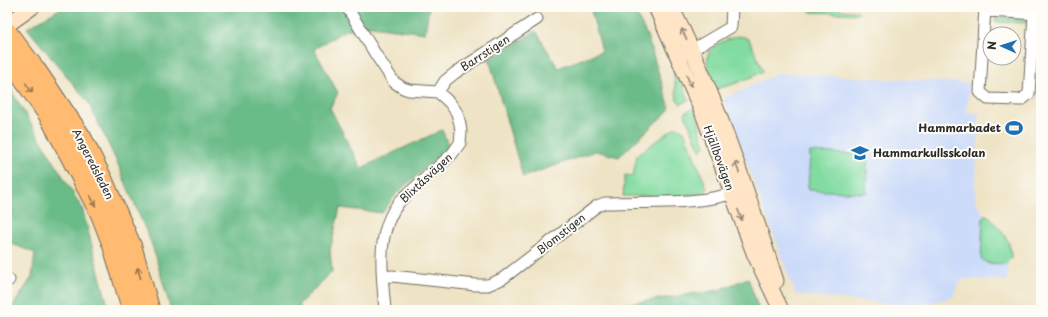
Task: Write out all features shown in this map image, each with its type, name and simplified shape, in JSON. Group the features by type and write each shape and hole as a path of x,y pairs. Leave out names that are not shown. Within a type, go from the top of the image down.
{"highway":[{"name":"Angeredsleden","path":"10,44 100,213 112,244 132,310"},
{"name":"Angeredsleden","path":"10,44 36,70 86,145 132,247 150,310"}],"street":[{"path":"7,25 32,7"},
{"path":"347,7 394,82 409,90 438,92"},
{"name":"Hjällbovägen","path":"656,7 686,54"},
{"name":"Hjällbovägen","path":"671,7 702,111 739,192 785,304 786,310"},
{"path":"686,54 731,27 732,7"},
{"path":"985,9 1038,14 1029,94 1021,100 988,98 980,92 985,9"},
{"name":"Barrstigen","path":"438,92 444,81 537,19"},
{"name":"Blixtåsvägen","path":"385,310 382,251 385,230 389,218 400,201 452,154 460,143 461,132 457,113 450,103 438,92"},
{"name":"Hjällbovägen","path":"739,192 754,253 781,310"},
{"name":"Blomstigen","path":"383,277 392,276 488,285 502,279 597,206 605,203 697,201 739,192"}],"shaded area":[{"name":"Hammarkullsskolan","path":"778,73 970,83 967,112 979,113 975,192 976,202 1009,252 1007,281 965,279 959,283 954,297 916,306 796,295 723,99"}],"green space":[{"path":"63,7 429,7 425,33 371,26 346,30 314,49 338,93 330,108 361,168 442,130 449,147 396,194 382,213 340,208 330,250 332,272 299,304 301,310 171,310 152,245 116,160 88,102 27,28"},
{"path":"590,7 633,7 647,36 670,109 619,157 596,151 523,177 489,59 536,31 558,68 602,51"},
{"path":"645,7 650,7 689,100 681,104 677,99 673,68"},
{"path":"810,7 840,7 840,10 858,11 858,14 811,12"},
{"path":"996,17 1026,19 1028,22 997,22 995,21"},
{"path":"737,36 745,37 750,41 763,71 731,85 714,88 708,68 708,54 711,49 717,45"},
{"path":"7,84 82,208 109,310 7,310 13,306 32,277 35,253 7,242"},
{"path":"692,109 695,109 705,147 701,148 702,151 700,150 685,114"},
{"path":"677,127 684,131 707,188 706,193 680,196 623,196 625,175 633,176 637,155"},
{"path":"810,152 868,155 866,193 808,190"},
{"path":"984,215 987,215 1007,239 1011,251 1011,258 1005,264 987,263 981,259"},
{"path":"748,278 759,310 609,310 612,306 719,290"}],"place":[{"name":"Hammarbadet","path":"1014,128"},
{"name":"Hammarkullsskolan","path":"860,153"}]}
